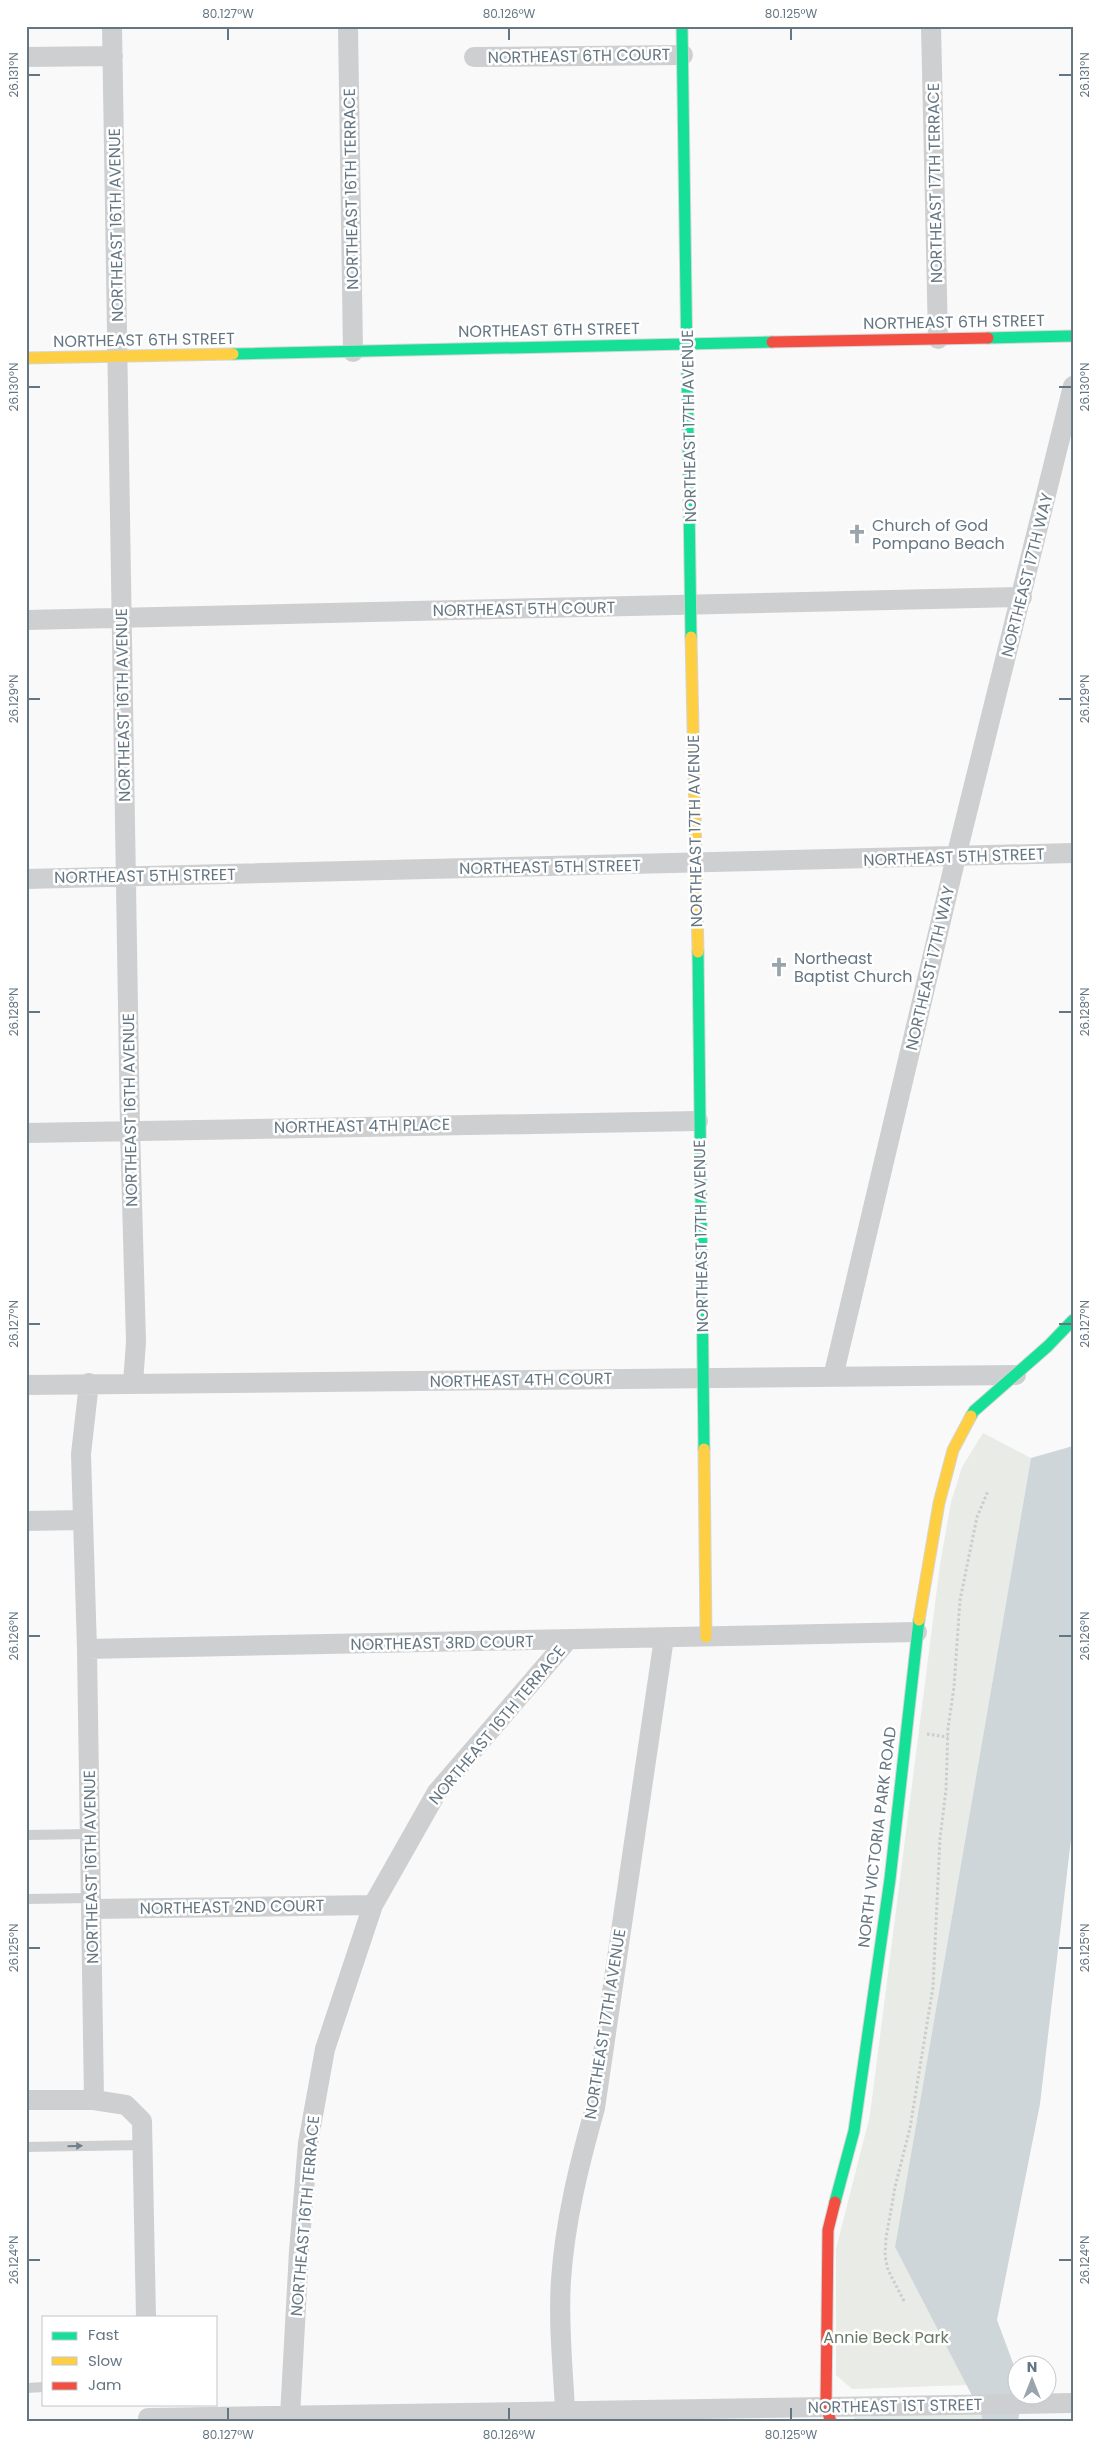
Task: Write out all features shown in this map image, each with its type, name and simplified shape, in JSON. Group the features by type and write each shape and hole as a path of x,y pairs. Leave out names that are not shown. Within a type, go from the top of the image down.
{"street":[{"name":"NORTHEAST 16TH AVENUE","path":"112,26 130,1130 136,1342 133,1383"},
{"name":"NORTHEAST 16TH TERRACE","path":"348,26 353,352"},
{"name":"NORTHEAST 17TH AVENUE","path":"682,26 688,343 690,606 697,863 698,1121 704,1378 706,1637"},
{"name":"NORTHEAST 17TH TERRACE","path":"931,26 938,339"},
{"name":"NORTHEAST 6TH COURT","path":"474,57 683,55"},
{"path":"26,57 113,56"},
{"name":"NORTHEAST 6TH STREET","path":"26,358 1073,336"},
{"name":"NORTHEAST 17TH WAY","path":"833,1377 956,857 1073,386"},
{"name":"NORTHEAST 5TH COURT","path":"26,620 1022,597"},
{"name":"NORTHEAST 5TH STREET","path":"26,879 1073,853"},
{"name":"NORTHEAST 4TH PLACE","path":"26,1133 698,1121"},
{"name":"NORTH VICTORIA PARK ROAD","path":"826,2417 828,2230 854,2131 890,1879 917,1632 939,1503 953,1450 974,1411 1016,1375 1073,1320"},
{"name":"NORTHEAST 4TH COURT","path":"26,1385 1016,1375"},
{"name":"NORTHEAST 16TH AVENUE","path":"89,1383 81,1454 87,1649 94,2100"},
{"path":"26,1521 82,1520"},
{"name":"NORTHEAST 3RD COURT","path":"87,1649 567,1641 917,1632"},
{"name":"NORTHEAST 17TH AVENUE","path":"565,2410 561,2282 566,2238 575,2176 595,2108 664,1638"},
{"name":"NORTHEAST 16TH TERRACE","path":"290,2416 299,2251 308,2143 325,2049 373,1905 437,1792 567,1641"},
{"name":"NORTHEAST 2ND COURT","path":"92,1903 373,1905"},
{"path":"26,2100 94,2100 126,2105 142,2122 146,2316"},
{"name":"NORTHEAST 1ST STREET","path":"148,2415 290,2416 565,2410 826,2417 956,2405 1073,2403"}],"lane":[{"path":"26,1835 90,1834"},
{"path":"26,1899 92,1903"},
{"path":"26,2147 142,2145"},
{"path":"26,2388 42,2387"}],"path":[{"path":"904,2301 888,2270 885,2256 895,2187 904,2156 920,2075 933,1987 940,1838 946,1790 948,1736 960,1600 974,1532 988,1491"},
{"path":"924,1734 948,1736"}],"green space":[{"name":"Annie Beck Park","path":"983,1433 1031,1458 895,2247 967,2385 852,2389 836,2375 836,2249 870,2115 940,1565 951,1502 962,1467"},
{"path":"981,2413 983,2422 852,2422 855,2417"}],"shaded area":[{"path":"1073,1446 1073,1822 1040,2104 997,2320 1010,2356 1006,2356 1006,2406 1020,2406 1018,2422 983,2422 981,2413 895,2247 1031,1458"}],"traffic: fast":[{"path":"682,26 691,637"},
{"path":"988,338 1073,336"},
{"path":"233,354 772,342"},
{"path":"698,952 704,1449"},
{"path":"971,1416 974,1411 1048,1346 1073,1320"},
{"path":"835,2202 854,2131 890,1879 919,1620"}],"traffic: slow":[{"path":"26,358 233,354"},
{"path":"691,637 698,952"},
{"path":"919,1620 939,1503 953,1450 971,1416"},
{"path":"704,1449 706,1637"}],"traffic: jam":[{"path":"772,342 988,338"},
{"path":"831,2422 826,2406 828,2230 835,2202"}],"place":[{"name":"Church of God Pompano Beach","path":"857,534"},
{"name":"Northeast Baptist Church","path":"779,967"}]}
